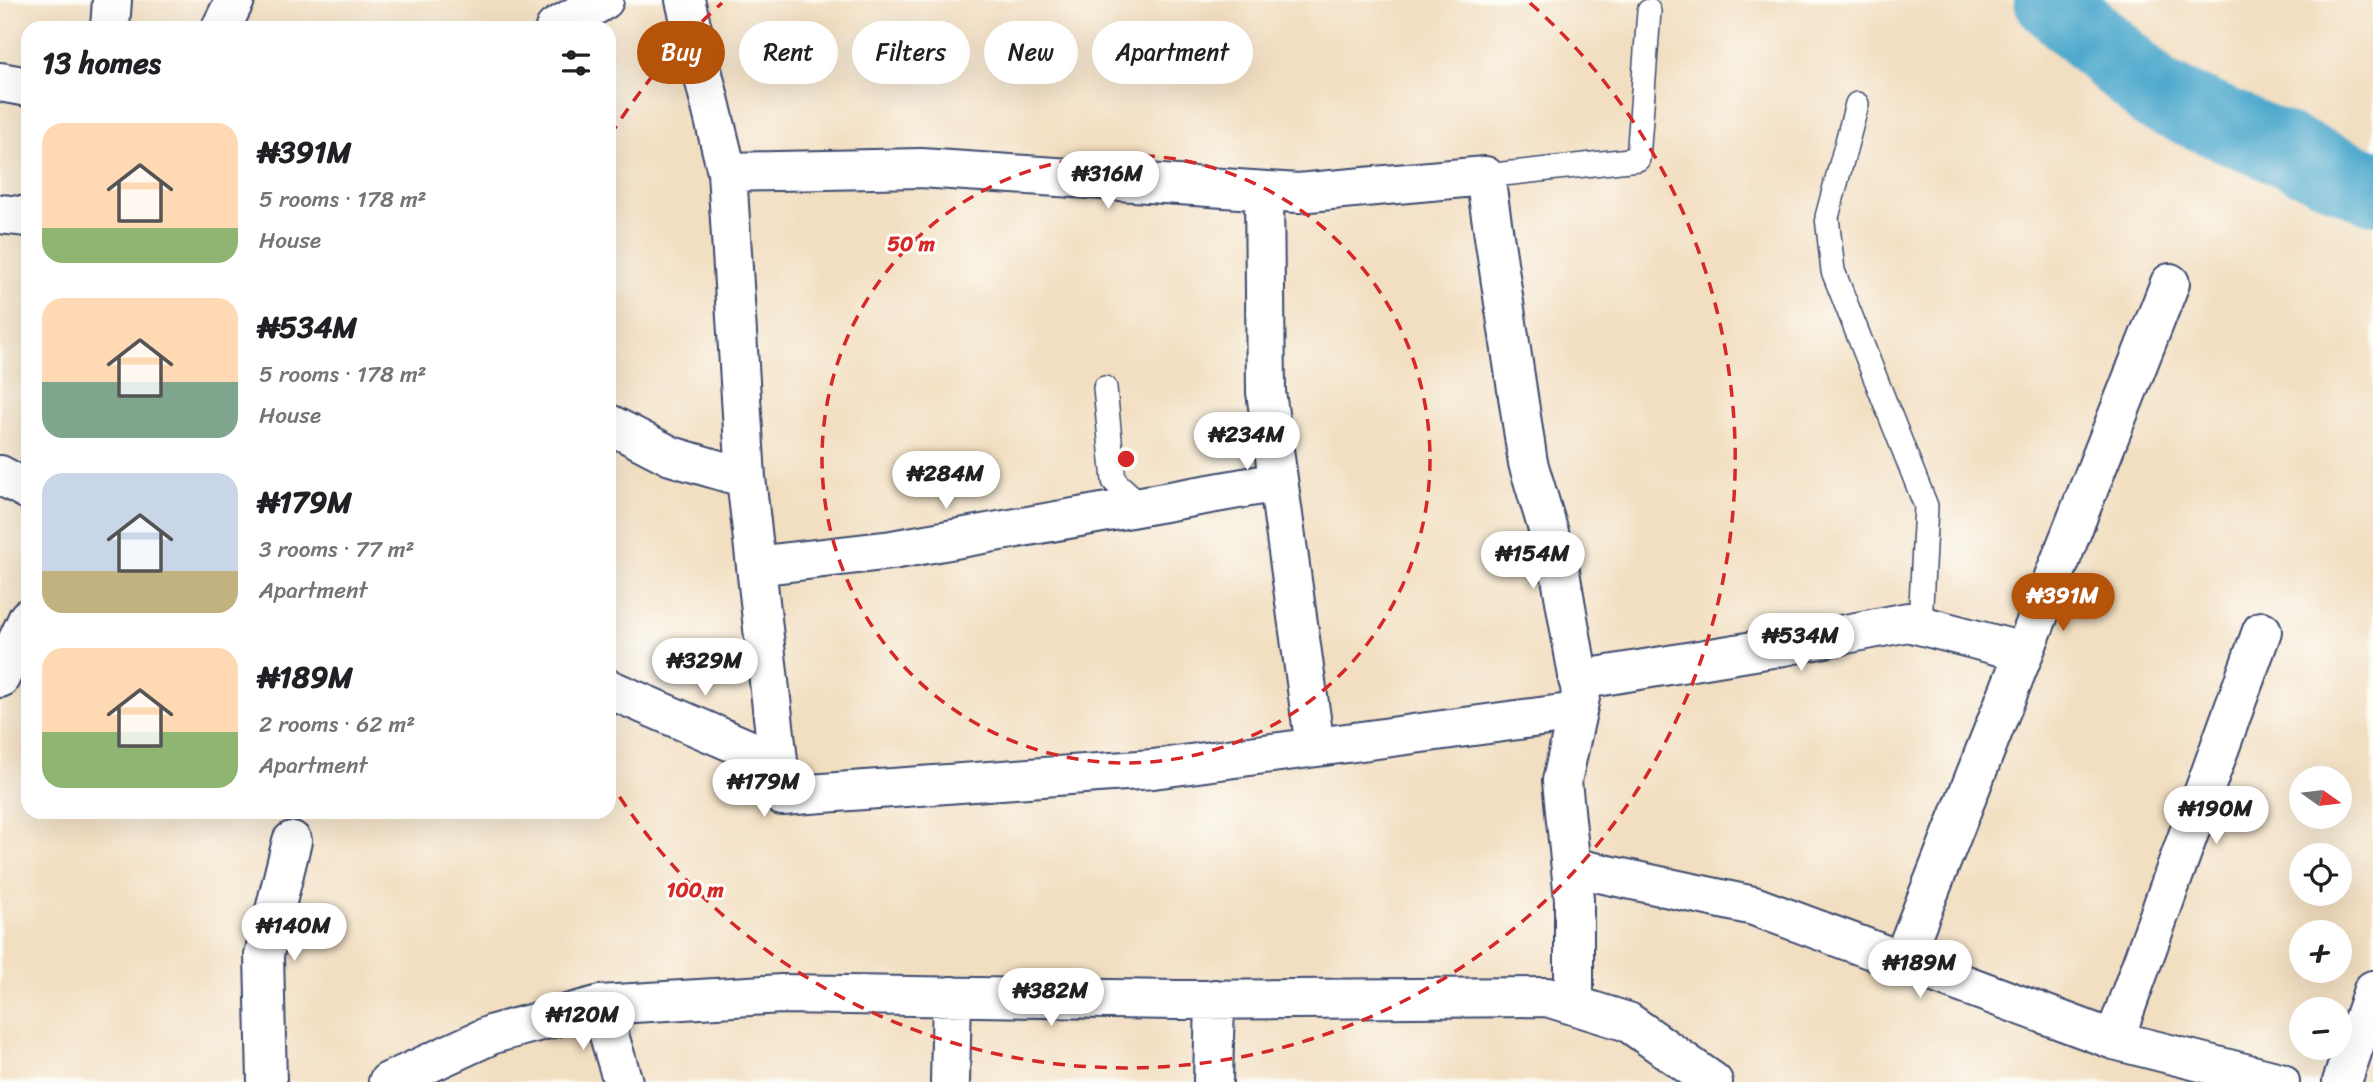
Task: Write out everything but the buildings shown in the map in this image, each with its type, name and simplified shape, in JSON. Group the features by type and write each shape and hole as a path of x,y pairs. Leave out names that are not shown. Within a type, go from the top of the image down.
{"street":[{"path":"110,21 112,0"},
{"path":"224,21 234,0"},
{"path":"567,21 604,0"},
{"path":"685,0 727,172 746,478 782,796 1153,769 1315,747 1577,696 1784,646 1908,622 2023,652"},
{"path":"0,82 21,86"},
{"path":"727,172 921,168 1298,194 1485,176 1528,463 1559,566 1577,696 1562,781 1574,900 1574,1005"},
{"path":"1264,191 1266,392 1315,747"},
{"path":"0,214 21,217"},
{"path":"1902,961 2170,283"},
{"path":"616,428 671,456 746,478"},
{"path":"0,475 21,486"},
{"path":"756,566 892,550 1278,482"},
{"path":"2115,1041 2262,631"},
{"path":"0,678 21,633"},
{"path":"616,692 778,762"},
{"path":"267,1082 264,956 292,841"},
{"path":"1571,867 1754,906 2115,1041 2280,1082"},
{"path":"2342,1082 2373,990"},
{"path":"388,1082 493,1034 600,1005 782,994 1216,999 1547,997 1628,1022 1713,1082"},
{"path":"950,1082 952,996"},
{"path":"1213,1082 1216,999"},
{"path":"600,1005 623,1082"}],"lane":[{"path":"1485,176 1638,159 1649,10"},
{"path":"1857,104 1827,217 1833,271 1926,506 1920,625"},
{"path":"1105,388 1114,481 1143,507"}],"waterway":[{"path":"2051,0 2156,95 2373,188"}]}
